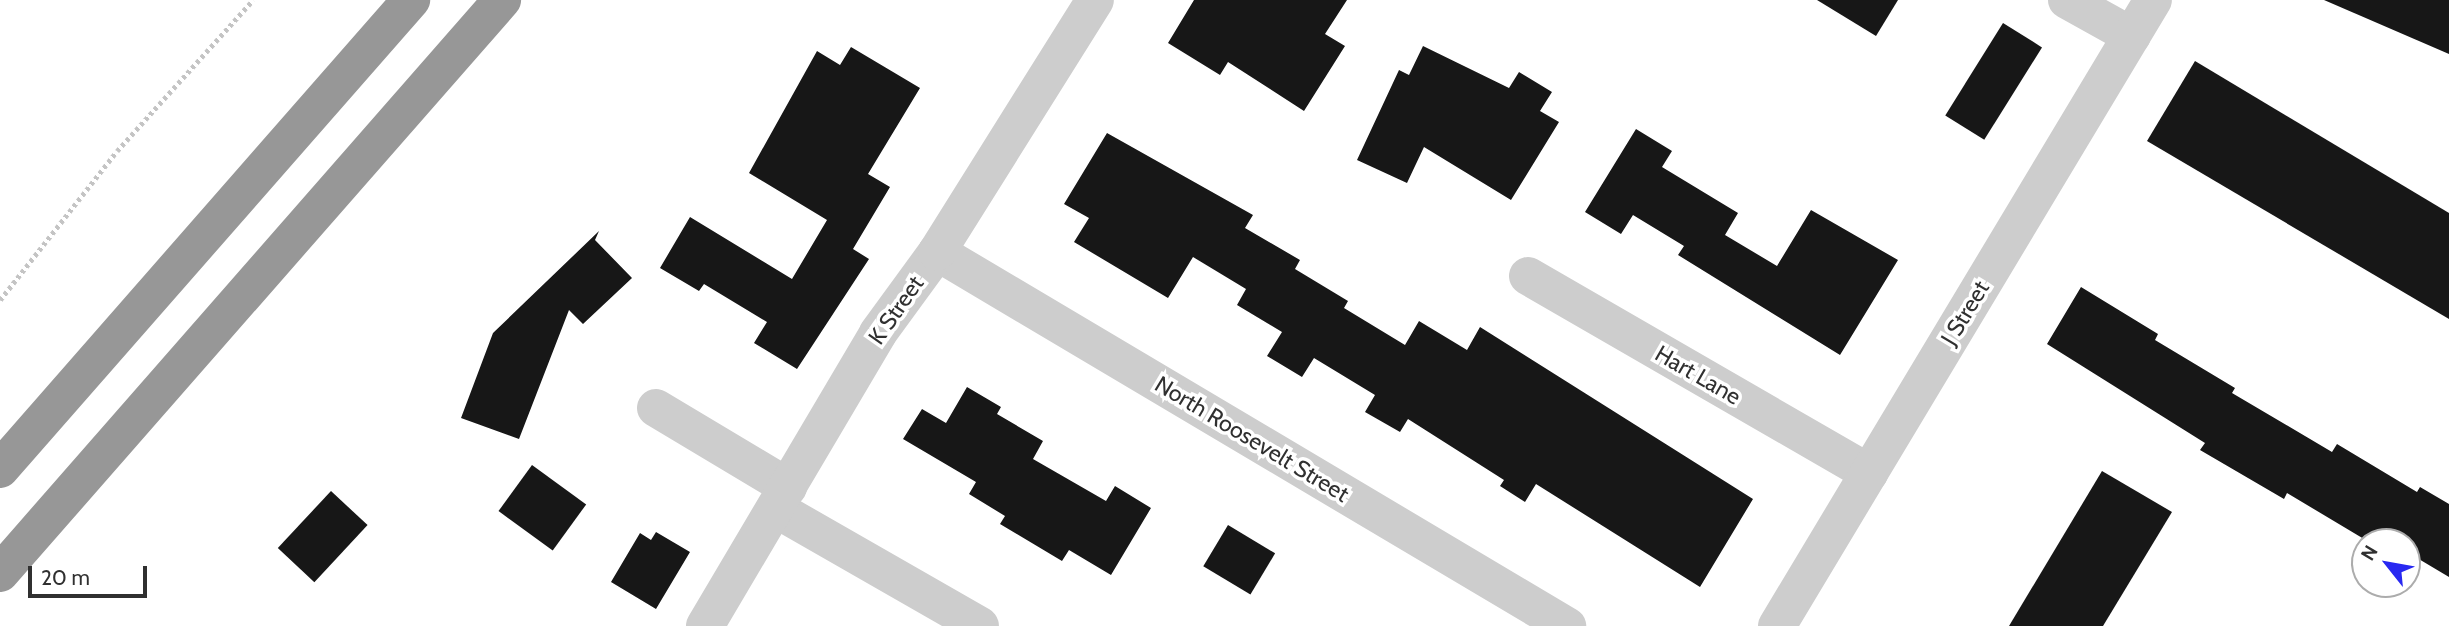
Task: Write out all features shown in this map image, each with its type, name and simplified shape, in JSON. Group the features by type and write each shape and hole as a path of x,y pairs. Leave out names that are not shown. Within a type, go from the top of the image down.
{"highway":[{"path":"0,469 411,0"},
{"path":"0,573 502,0"}],"street":[{"name":"K Street","path":"705,626 878,333 937,252 1095,0"},
{"path":"2067,0 2132,36"},
{"name":"J Street","path":"1777,626 2153,0"},
{"name":"North Roosevelt Street","path":"937,252 1567,626"},
{"name":"Hart Lane","path":"1528,276 1869,473"},
{"path":"656,408 782,498 980,626"}],"path":[{"path":"0,300 117,151 253,0"}],"building":[{"path":"1194,0 1347,0 1325,34 1345,46 1304,111 1228,62 1220,75 1168,43"},
{"path":"1817,0 1898,0 1876,36"},
{"path":"2324,0 2449,0 2449,54"},
{"path":"2003,23 2042,47 1984,140 1945,115"},
{"path":"1423,46 1509,88 1519,72 1552,92 1540,111 1559,122 1511,200 1424,147 1407,183 1357,160 1399,70 1409,75"},
{"path":"851,47 920,88 868,174 890,187 853,249 869,259 797,369 754,343 767,322 704,284 699,291 660,268 690,217 792,279 827,220 749,173 817,51 840,65"},
{"path":"2195,61 2449,213 2449,319 2147,141"},
{"path":"1636,129 1672,151 1662,167 1738,213 1725,235 1777,266 1811,210 1898,260 1840,355 1678,255 1684,246 1633,215 1621,234 1585,212"},
{"path":"1107,133 1253,215 1245,228 1300,260 1295,269 1348,301 1344,308 1405,345 1419,321 1467,350 1480,327 1753,499 1700,587 1536,484 1525,502 1500,486 1504,480 1408,419 1400,432 1365,412 1375,395 1314,358 1302,377 1267,356 1282,332 1237,305 1246,289 1193,257 1168,298 1074,242 1089,218 1064,204"},
{"path":"599,231 595,240 632,278 583,324 569,310 519,439 461,418 493,333"},
{"path":"2081,287 2158,334 2155,340 2235,388 2232,393 2332,452 2337,444 2417,492 2420,487 2449,504 2449,577 2421,560 2421,528 2351,528 2351,531 2287,493 2284,499 2200,450 2205,443 2047,344"},
{"path":"967,387 1001,407 997,414 1043,441 1033,459 1106,501 1115,486 1151,508 1111,575 1069,550 1062,561 1000,524 1005,516 969,494 976,482 903,439 922,409 946,423"},
{"path":"532,465 586,504 553,550 498,511"},
{"path":"2102,471 2172,512 2103,626 2009,626"},
{"path":"331,491 368,525 314,582 278,548"},
{"path":"1228,525 1275,553 1250,594 1203,566"},
{"path":"656,532 690,552 656,609 611,582 640,533 651,540"}]}
